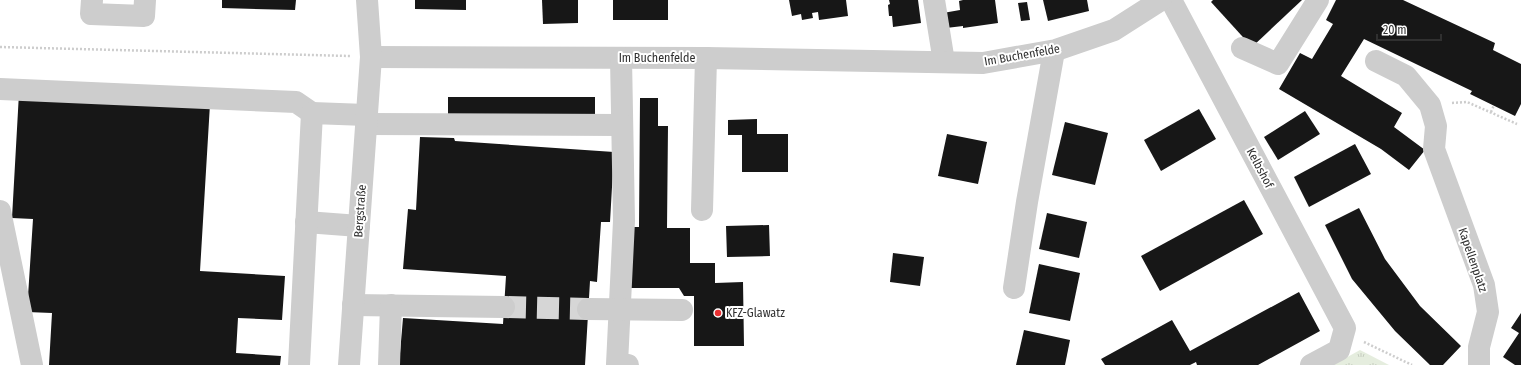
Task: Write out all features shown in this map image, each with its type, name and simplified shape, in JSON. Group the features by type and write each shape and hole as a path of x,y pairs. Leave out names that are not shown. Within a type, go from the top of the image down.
{"street":[{"path":"92,0 91,14 144,16 145,0"},
{"name":"Bergstraße","path":"349,365 371,57 367,0"},
{"path":"934,0 944,62"},
{"name":"Im Buchenfelde","path":"371,57 706,58 983,63 1054,51 1114,30 1161,0"},
{"name":"Kelbshof","path":"1170,0 1345,328 1342,337"},
{"path":"1242,48 1278,64 1318,0"},
{"path":"1014,288 1028,194 1054,51"},
{"path":"621,58 624,221 617,364 628,365"},
{"path":"702,210 706,58"},
{"path":"1376,61 1406,76 1430,105"},
{"path":"0,88 296,102 312,113 366,120 622,125"},
{"name":"Kapellenplatz","path":"1430,105 1436,126 1434,148 1453,204 1484,285 1488,312 1479,347 1479,365"},
{"path":"299,365 312,113"},
{"path":"0,211 32,365"},
{"path":"306,222 358,226"},
{"path":"353,305 504,307"},
{"path":"389,365 391,305"},
{"path":"588,308 682,310"},
{"path":"1311,365 1339,350 1342,337"}],"path":[{"path":"0,47 371,57"},
{"path":"1430,105 1467,102 1517,124"},
{"path":"1491,112 1494,105"},
{"path":"1342,337 1368,342 1412,365"}],"green space":[{"path":"1360,350 1389,365 1333,365"}],"building":[{"path":"222,0 296,0 295,10 222,8"},
{"path":"415,0 466,0 466,10 415,9"},
{"path":"542,0 578,0 578,23 543,24"},
{"path":"613,0 668,0 668,20 613,20"},
{"path":"789,0 846,0 848,16 819,20 818,12 812,13 813,18 802,20 801,14 792,16"},
{"path":"889,0 918,0 921,23 893,27 892,16 889,16"},
{"path":"995,0 998,23 963,28 963,26 946,28 943,13 960,10 959,1"},
{"path":"1043,0 1087,0 1089,11 1048,21"},
{"path":"1213,0 1302,0 1252,47 1211,2"},
{"path":"1336,0 1403,0 1495,43 1493,50 1521,64 1521,104 1515,116 1470,94 1472,91 1364,39 1341,76 1402,113 1394,127 1425,150 1409,170 1381,149 1279,89 1300,53 1312,59 1333,24 1326,20"},
{"path":"1027,2 1030,20 1021,21 1018,3"},
{"path":"19,93 210,104 200,271 285,276 282,320 238,318 236,353 281,356 280,365 49,365 52,313 27,312 33,219 12,218"},
{"path":"448,97 595,97 595,118 448,117"},
{"path":"640,98 658,98 658,126 668,126 667,228 690,228 690,263 715,263 715,283 743,282 744,346 694,346 694,296 684,296 679,288 631,288 631,227 639,227"},
{"path":"1199,109 1216,139 1161,171 1144,140"},
{"path":"1305,111 1320,134 1278,160 1264,137"},
{"path":"757,119 757,134 788,134 788,172 742,172 742,135 728,135 728,120"},
{"path":"1065,122 1108,133 1095,185 1052,175"},
{"path":"947,134 987,142 978,184 938,176"},
{"path":"420,137 454,138 455,141 614,152 610,222 601,222 597,282 590,281 585,365 399,365 403,318 503,324 506,276 403,269 408,209 416,210"},
{"path":"1355,144 1371,174 1309,207 1294,177"},
{"path":"1244,200 1263,234 1160,291 1141,256"},
{"path":"1359,208 1385,259 1420,306 1461,346 1443,365 1430,365 1395,331 1352,279 1325,225"},
{"path":"1047,213 1087,222 1079,258 1039,249"},
{"path":"769,225 770,256 727,257 726,226"},
{"path":"893,253 924,257 920,286 890,282"},
{"path":"1039,264 1080,273 1070,321 1029,313"},
{"path":"1299,292 1320,331 1258,365 1197,365 1196,362 1190,365 1105,365 1101,359 1172,320 1190,351"},
{"path":"1521,313 1521,365 1515,365 1503,357 1519,333 1511,328"},
{"path":"1024,330 1070,340 1065,365 1016,365"}],"tunnel":[{"path":"504,307 588,309"}],"place":[{"name":"KFZ-Glawatz","path":"718,313"}]}
